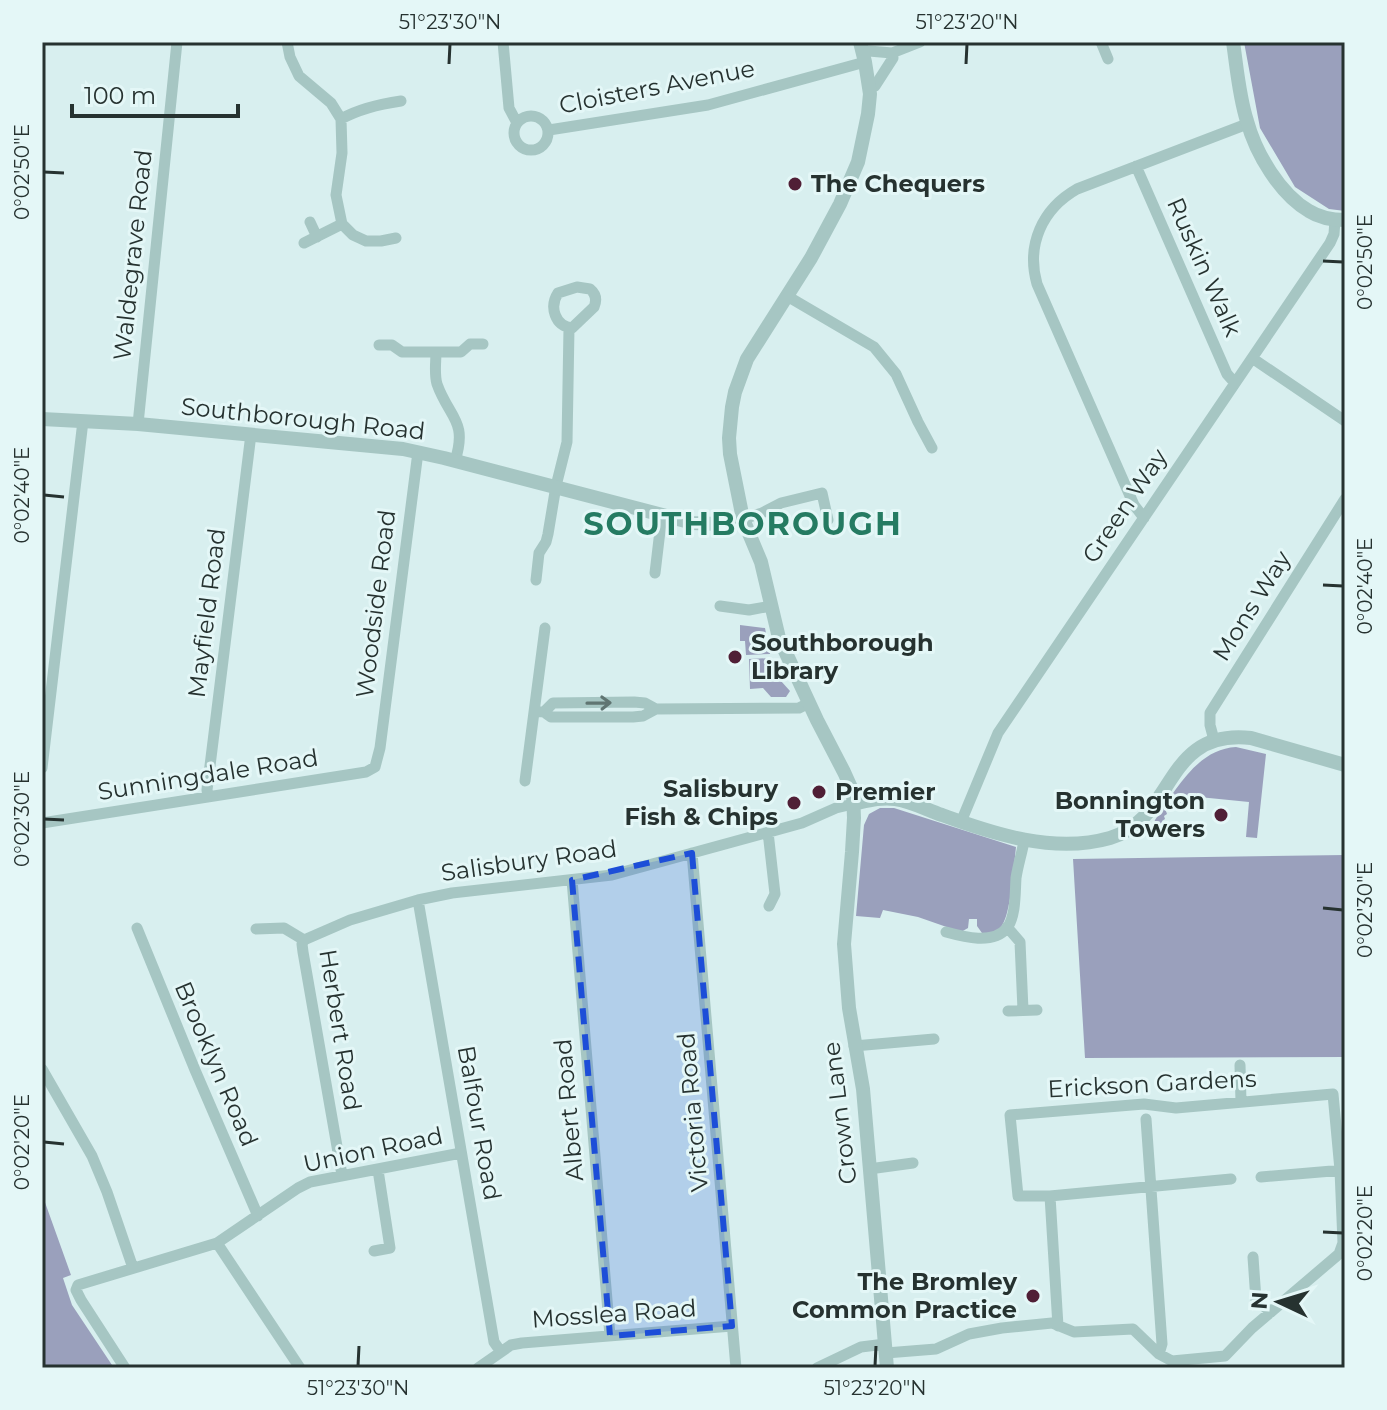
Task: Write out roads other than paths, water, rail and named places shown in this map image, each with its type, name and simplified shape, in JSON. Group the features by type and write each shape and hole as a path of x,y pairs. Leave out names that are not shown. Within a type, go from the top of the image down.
{"street":[{"name":"Waldegrave Road","path":"138,424 177,42"},
{"path":"287,42 299,76 331,103 341,119 342,153 336,195 342,224 353,235 366,241 391,235"},
{"name":"Cloisters Avenue","path":"503,42 509,108 517,123"},
{"path":"869,87 875,86 893,58 892,53 920,42"},
{"path":"1101,42 1108,59"},
{"path":"1233,42 1247,124 1263,158 1300,205 1318,216 1340,220"},
{"name":"Cloisters Avenue","path":"549,130 708,105 863,52 892,53"},
{"name":"Crown Lane","path":"863,52 869,87 868,114 858,162 832,219 747,359 732,407 729,438 743,519 761,562 779,638 853,792 852,860 844,953 854,1046 863,1089 886,1355"},
{"path":"341,119 375,106 401,101"},
{"name":"Cloisters Avenue","path":"537,116 549,130 549,137 542,147 530,151 518,145 515,139 517,123 524,117 537,116"},
{"path":"1144,518 1134,505 1037,284 1033,266 1034,246 1040,227 1051,209 1077,189 1247,124"},
{"name":"Ruskin Walk","path":"1136,166 1227,374 1235,383"},
{"name":"Green Way","path":"961,822 998,733 1330,243 1340,220"},
{"path":"310,222 317,237"},
{"path":"304,243 342,224"},
{"path":"787,296 874,347 896,374 932,448"},
{"path":"536,580 539,553 546,542 567,442 569,328"},
{"path":"379,345 392,345 402,352 461,352 470,344 483,344"},
{"path":"436,352 436,380 461,434 455,461"},
{"path":"1252,358 1345,421"},
{"name":"Southborough Road","path":"42,419 138,424 418,452 706,524 743,519"},
{"path":"42,768 83,421"},
{"name":"Mayfield Road","path":"208,797 251,434"},
{"name":"Woodside Road","path":"378,763 418,452"},
{"path":"743,519 781,503 822,493 828,520"},
{"name":"Mons Way","path":"1214,740 1210,713 1345,499"},
{"path":"655,573 662,514"},
{"path":"720,606 749,610 771,606"},
{"path":"525,781 540,711 545,628"},
{"path":"540,711 553,703 634,702 656,709 799,708 809,703"},
{"path":"853,804 877,798 898,799 1024,841 1079,843 1126,832 1146,815 1195,751 1214,740 1251,738 1345,765"},
{"name":"Sunningdale Road","path":"42,823 366,772 378,763"},
{"name":"Salisbury Road","path":"304,940 350,920 418,900 452,893 612,875 802,823 853,804"},
{"path":"768,832 775,894 769,906"},
{"path":"946,932 963,937 988,938 998,935 1007,927 1024,841"},
{"name":"Victoria Road","path":"692,853 736,1368"},
{"name":"Albert Road","path":"572,880 610,1336"},
{"name":"Balfour Road","path":"418,900 494,1342 501,1352"},
{"path":"1007,927 1020,942 1023,1010"},
{"name":"Brooklyn Road","path":"137,928 258,1216"},
{"path":"256,929 284,928 304,940"},
{"name":"Herbert Road","path":"304,940 303,952 342,1175"},
{"path":"1008,1011 1037,1010"},
{"path":"854,1046 934,1039"},
{"path":"1240,1065 1241,1102"},
{"path":"42,1069 92,1156 133,1268"},
{"name":"Erickson Gardens","path":"1050,1196 1018,1196 1010,1115 1144,1104 1176,1108 1333,1094 1343,1170"},
{"path":"1146,1119 1162,1344 1159,1354"},
{"name":"Union Road","path":"125,1368 81,1300 77,1286 217,1243 304,1185 461,1153"},
{"path":"869,1169 913,1163"},
{"path":"374,1251 390,1248 378,1170"},
{"path":"817,1368 861,1347 886,1355 936,1349 979,1331 1052,1323 1074,1332 1133,1329 1159,1354 1172,1361 1225,1356 1252,1328 1339,1254 1343,1243 1343,1170 1261,1177"},
{"path":"1058,1326 1050,1196 1231,1179"},
{"path":"217,1243 300,1368"},
{"path":"1253,1257 1256,1300 1271,1312"},
{"name":"Mosslea Road","path":"478,1368 511,1345 522,1343 732,1326"}],"place":[{"name":"The Chequers","path":"795,184"},
{"name":"Southborough Library","path":"735,657"},
{"name":"Premier","path":"819,792"},
{"name":"Salisbury Fish & Chips","path":"794,803"},
{"name":"Bonnington Towers","path":"1221,815"},
{"name":"The Bromley Common Practice","path":"1033,1296"}],"district":[{"name":"SOUTHBOROUGH","path":"743,524"}]}
